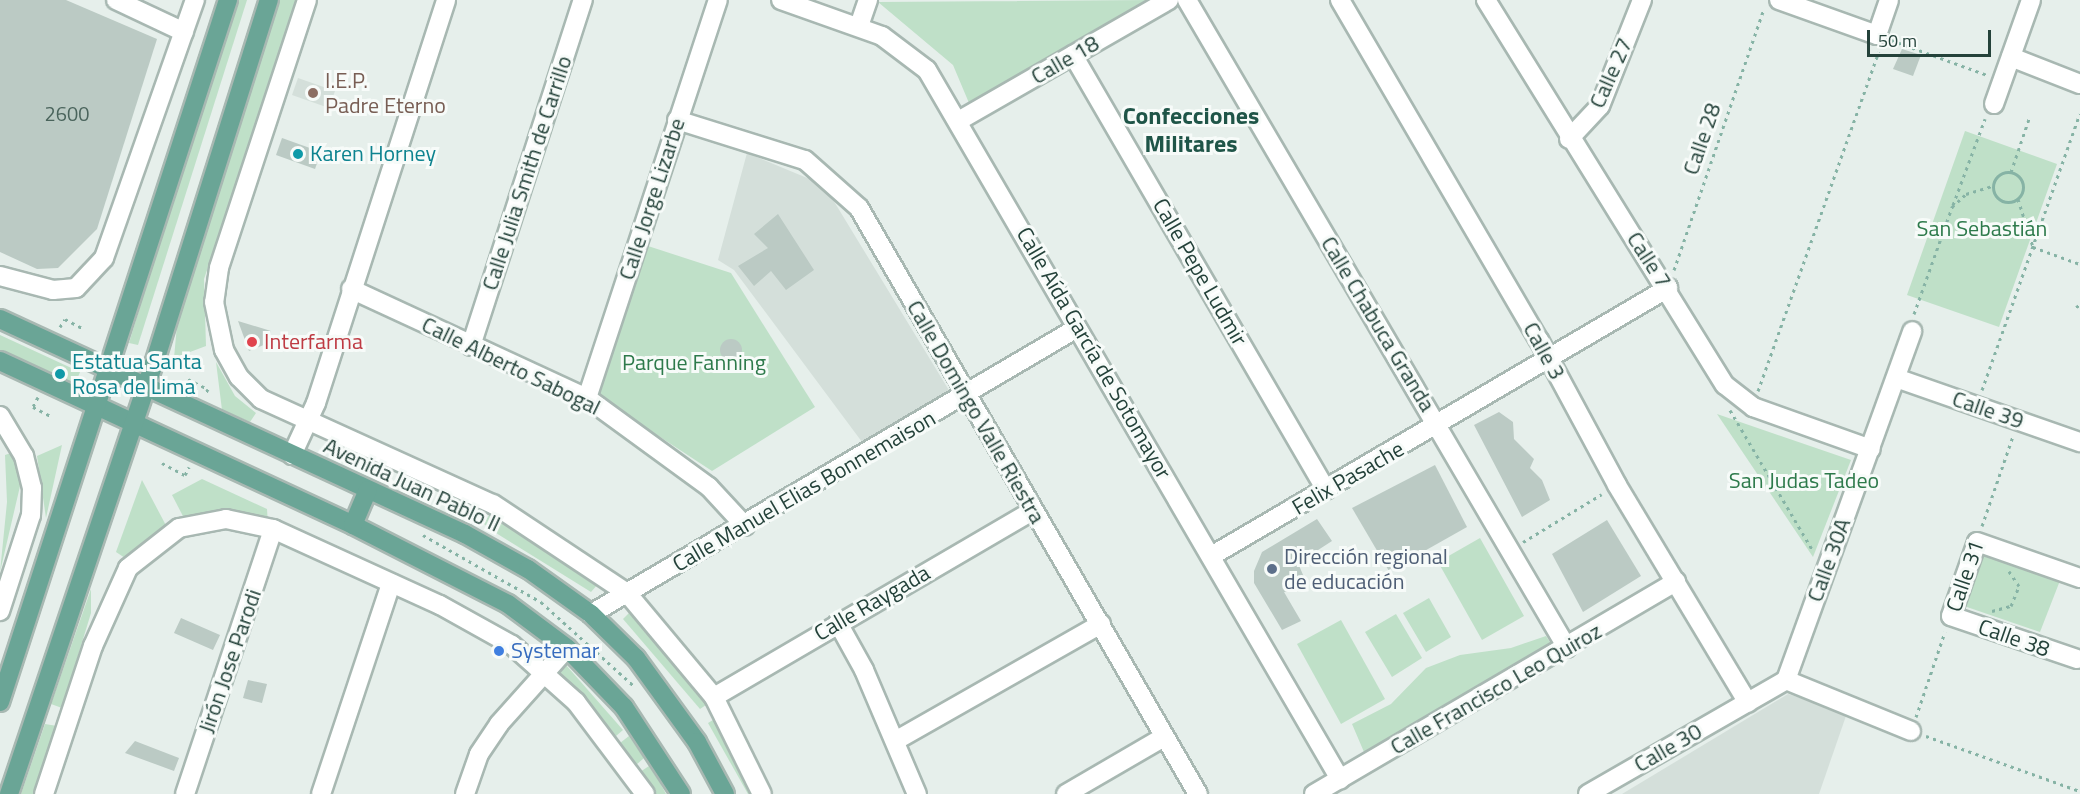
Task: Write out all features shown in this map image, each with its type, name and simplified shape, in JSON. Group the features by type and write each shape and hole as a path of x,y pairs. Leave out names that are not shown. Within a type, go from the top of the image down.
{"main road":[{"path":"0,702 228,0"},
{"path":"9,794 134,425 269,0"},
{"name":"Avenida Juan Pablo II","path":"0,319 368,490 528,569 591,614 666,695 725,794"},
{"path":"0,361 96,408 353,525 508,604 567,648 624,707 681,794"},
{"path":"353,525 368,490"}],"street":[{"path":"116,0 184,32"},
{"path":"0,276 53,290 76,288 104,258 124,215 195,0"},
{"name":"Avenida Juan Pablo II","path":"307,0 219,268 214,302 224,350 261,399 493,504 627,593 714,697 762,794"},
{"path":"292,455 309,421 446,0"},
{"name":"Calle Julia Smith de Carrillo","path":"471,346 583,0"},
{"name":"Calle Jorge Lizarbe","path":"586,398 718,0"},
{"name":"Calle Aída García de Sotomayor","path":"782,0 859,26 914,56 960,120 1077,328 1213,555 1340,779"},
{"path":"859,26 868,0"},
{"name":"Calle 18","path":"960,120 1169,0"},
{"name":"Calle Chabuca Granda","path":"1187,0 1567,648"},
{"name":"Calle 3","path":"1340,0 1551,361 1617,485 1748,703"},
{"name":"Calle 27","path":"1569,139 1600,106 1642,0"},
{"path":"1779,0 1881,36 1889,0"},
{"path":"1994,104 2031,0"},
{"name":"Calle 7","path":"1493,3 1569,139 1668,288 1725,385 1753,407 1871,448"},
{"name":"Calle Pepe Ludmir","path":"1073,55 1326,490"},
{"path":"2011,57 2080,84"},
{"name":"Calle Domingo Valle Riestra","path":"677,120 805,160 842,188 859,207 1032,511 1101,624 1198,794"},
{"name":"Felix Pasache","path":"1213,555 1551,361 1668,288"},
{"name":"Calle Alberto Sabogal","path":"351,290 586,398 709,487 745,526"},
{"name":"Calle Manuel Elias Bonnemaison","path":"591,614 967,396 1077,328"},
{"name":"Calle 30A","path":"1786,680 1912,331"},
{"name":"Calle 39","path":"1896,378 2080,442"},
{"path":"0,416 24,456 32,489 32,515 0,610"},
{"name":"Calle Raygada","path":"714,697 838,622 1032,511"},
{"path":"44,794 112,596 143,553 178,528 226,519 273,529 477,623 545,672 576,702 645,794"},
{"name":"Jirón Jose Parodi","path":"185,794 273,529"},
{"path":"1984,545 2080,578"},
{"name":"Calle 31","path":"1956,618 1984,545"},
{"name":"Calle Francisco Leo Quiroz","path":"1314,794 1567,648 1676,582"},
{"path":"321,794 392,583"},
{"name":"Calle 38","path":"1956,618 2077,659"},
{"path":"838,622 917,794"},
{"path":"894,741 1101,624"},
{"path":"465,794 483,747 567,648"},
{"path":"1748,703 1786,680 1911,731"},
{"name":"Calle 30","path":"1588,794 1748,703"},
{"path":"1066,794 1164,737"}],"path":[{"name":"Calle 28","path":"1668,288 1767,0"},
{"path":"1753,407 1881,36 2002,80"},
{"path":"1912,331 1915,307 1994,104"},
{"path":"1977,406 2080,114"},
{"path":"2011,172 2030,116"},
{"path":"1992,186 1995,178 2011,172"},
{"path":"2011,172 2023,184 2018,199 2033,247"},
{"path":"1952,207 1966,194 1992,186"},
{"path":"1992,186 2001,201 2018,199"},
{"path":"2033,247 2080,264"},
{"path":"64,320 82,328"},
{"path":"188,379 208,389"},
{"path":"1725,385 1732,419 1825,571"},
{"path":"33,407 51,416"},
{"name":"Calle 31","path":"1984,545 2019,421"},
{"path":"162,463 184,475"},
{"path":"1509,550 1617,485"},
{"path":"1956,618 2011,606 2019,586 1984,545"},
{"name":"Calle 31","path":"1911,731 1956,618"},
{"path":"1911,731 2080,791"}],"shaded area":[{"name":"I.E.P. Padre Eterno","path":"298,78 335,91 329,108 292,95"},
{"path":"747,153 824,185 950,392 865,446 734,270 718,260"},
{"path":"1788,694 1847,713 1819,794 1622,794"}],"green space":[{"path":"233,0 247,0 138,345 129,343"},
{"path":"279,0 299,0 204,279 206,346 174,358 177,325"},
{"path":"1152,0 969,103 953,65 878,2"},
{"name":"San Sebastián","path":"1965,131 2057,164 1999,327 1907,295"},
{"name":"Parque Fanning","path":"648,246 731,273 815,407 712,471 599,397"},
{"path":"0,335 80,372 72,392 0,358"},
{"path":"216,362 235,396 256,413 250,422 222,410"},
{"name":"San Judas Tadeo","path":"1717,414 1851,460 1813,557"},
{"path":"62,445 46,518 37,456"},
{"path":"14,452 21,482 0,572 7,502 5,455"},
{"path":"202,479 267,509 268,525 185,520 172,495"},
{"path":"142,480 170,533 128,560 116,552"},
{"path":"489,515 536,540 598,584 591,592 496,533 484,524"},
{"path":"1480,538 1524,616 1482,640 1438,562"},
{"path":"1984,550 2061,578 2040,632 1964,606"},
{"path":"91,589 91,613 62,708 51,704"},
{"path":"1429,598 1451,637 1426,652 1403,613"},
{"path":"631,611 709,703 700,709 623,619"},
{"path":"1396,614 1422,658 1392,677 1365,632"},
{"path":"1341,620 1385,699 1341,724 1297,644"},
{"path":"1546,636 1553,647 1364,752 1352,724 1391,704 1426,668 1460,655 1511,648"},
{"path":"566,665 623,730 616,736 560,672"},
{"path":"718,717 757,794 748,794 708,723"},
{"path":"45,724 57,726 35,794 21,794"},
{"path":"629,736 644,758 636,765 620,743"},
{"path":"649,766 666,794 655,794 640,772"}],"building":[{"path":"0,0 66,0 157,39 97,229 58,268 37,269 0,252"},
{"path":"1902,49 1921,55 1913,76 1893,69"},
{"name":"Karen Horney","path":"282,138 321,152 315,169 276,155"},
{"path":"778,214 814,270 786,290 771,271 754,286 738,266 768,248 754,234"},
{"path":"238,321 271,331 266,344 249,351"},
{"path":"731,339 739,342 742,350 739,358 731,361 723,358 720,350 723,342"},
{"path":"1499,412 1513,422 1514,439 1534,459 1530,468 1542,480 1550,500 1522,517 1474,425"},
{"path":"1435,465 1467,527 1389,571 1352,508"},
{"path":"1317,519 1332,541 1298,563 1306,582 1301,590 1284,592 1301,621 1282,630 1254,583 1254,571 1262,552"},
{"path":"1607,520 1641,576 1583,612 1552,554"},
{"path":"181,618 220,635 213,650 174,633"},
{"path":"248,680 267,684 262,703 243,698"},
{"path":"135,741 179,758 174,771 125,753"}],"place":[{"name":"I.E.P. Padre Eterno","path":"313,93"},
{"name":"Karen Horney","path":"298,154"},
{"name":"Interfarma","path":"252,342"},
{"name":"Estatua Santa Rosa de Lima","path":"60,374"},
{"name":"Dirección regional de educación","path":"1272,569"},
{"name":"Systemar","path":"499,651"}],"district":[{"name":"Confecciones Militares","path":"1191,130"}]}
